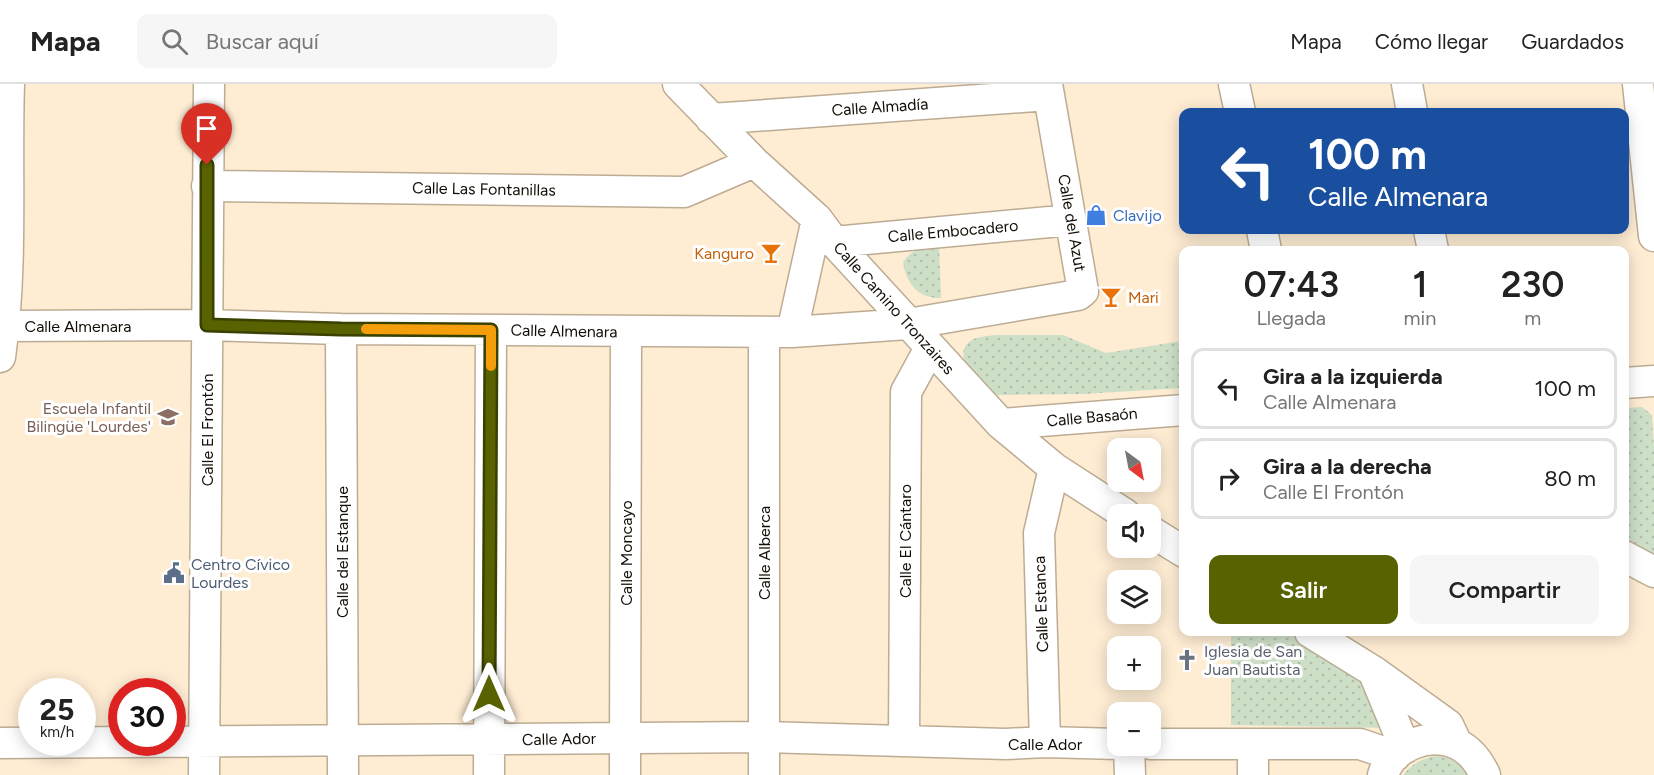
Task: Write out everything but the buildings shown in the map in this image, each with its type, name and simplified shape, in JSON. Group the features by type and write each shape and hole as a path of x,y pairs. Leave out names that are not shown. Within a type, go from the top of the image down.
{"street":[{"name":"Calle El Frontón","path":"204,775 208,84"},
{"name":"Calle Camino Tronzaires","path":"678,84 754,162 826,230 1000,424 1054,468 1110,504"},
{"path":"1234,84 1239,108"},
{"path":"1407,84 1411,108"},
{"path":"1638,84 1654,236"},
{"name":"Calle Almadía","path":"711,119 1048,90"},
{"name":"Calle del Azut","path":"908,324 1078,295 1083,291 1048,90"},
{"path":"0,357 4,326 6,101"},
{"name":"Calle Las Fontanillas","path":"207,186 684,192 754,162"},
{"name":"Calle Embocadero","path":"826,230 1071,220"},
{"path":"778,332 826,230"},
{"name":"Calle Almenara","path":"4,326 207,325 341,329 778,332 908,324"},
{"name":"Calle del Estanque","path":"341,329 343,775"},
{"path":"489,775 491,330"},
{"name":"Calle Moncayo","path":"625,775 627,331"},
{"name":"Calle Alberca","path":"764,775 778,332"},
{"name":"Calle El Cántaro","path":"904,741 906,392 930,348"},
{"path":"1629,383 1654,381"},
{"name":"Calle Basaón","path":"1000,424 1179,410"},
{"name":"Calle Estanca","path":"1044,742 1039,533 1054,468"},
{"path":"1161,538 1179,549"},
{"path":"1629,559 1654,572"},
{"path":"1316,636 1373,671 1448,725 1457,744"},
{"path":"1373,671 1394,760"},
{"name":"Calle Ador","path":"0,743 764,737 1006,744 1044,742 1107,744"},
{"path":"1394,760 1417,742 1444,740 1457,744 1470,753 1485,775"},
{"path":"1161,744 1360,744 1394,760"},
{"path":"1253,744 1253,775"},
{"path":"1130,756 1130,775"}],"green space":[{"path":"939,246 941,298 933,298 920,293 910,283 903,262 919,249"},
{"path":"1063,335 1106,353 1179,341 1179,388 1083,394 996,395 977,379 966,363 964,355 964,348 969,342 982,337"},
{"path":"1642,407 1652,415 1654,555 1629,541 1629,408"},
{"path":"1231,636 1300,636 1365,680 1391,728 1231,725"},
{"path":"1435,756 1455,761 1469,775 1403,775 1417,762"}],"slow traffic":[{"path":"366,329 491,330 491,366"}],"place":[{"name":"Clavijo","path":"1096,215"},
{"name":"Kanguro","path":"771,253"},
{"name":"Mari","path":"1111,297"},
{"name":"Escuela Infantil Bilingüe 'Lourdes'","path":"168,417"},
{"name":"Centro Cívico Lourdes","path":"174,573"},
{"name":"Iglesia de San Juan Bautista","path":"1187,660"}],"route":[{"path":"207,165 207,325 491,330 489,694"}]}
